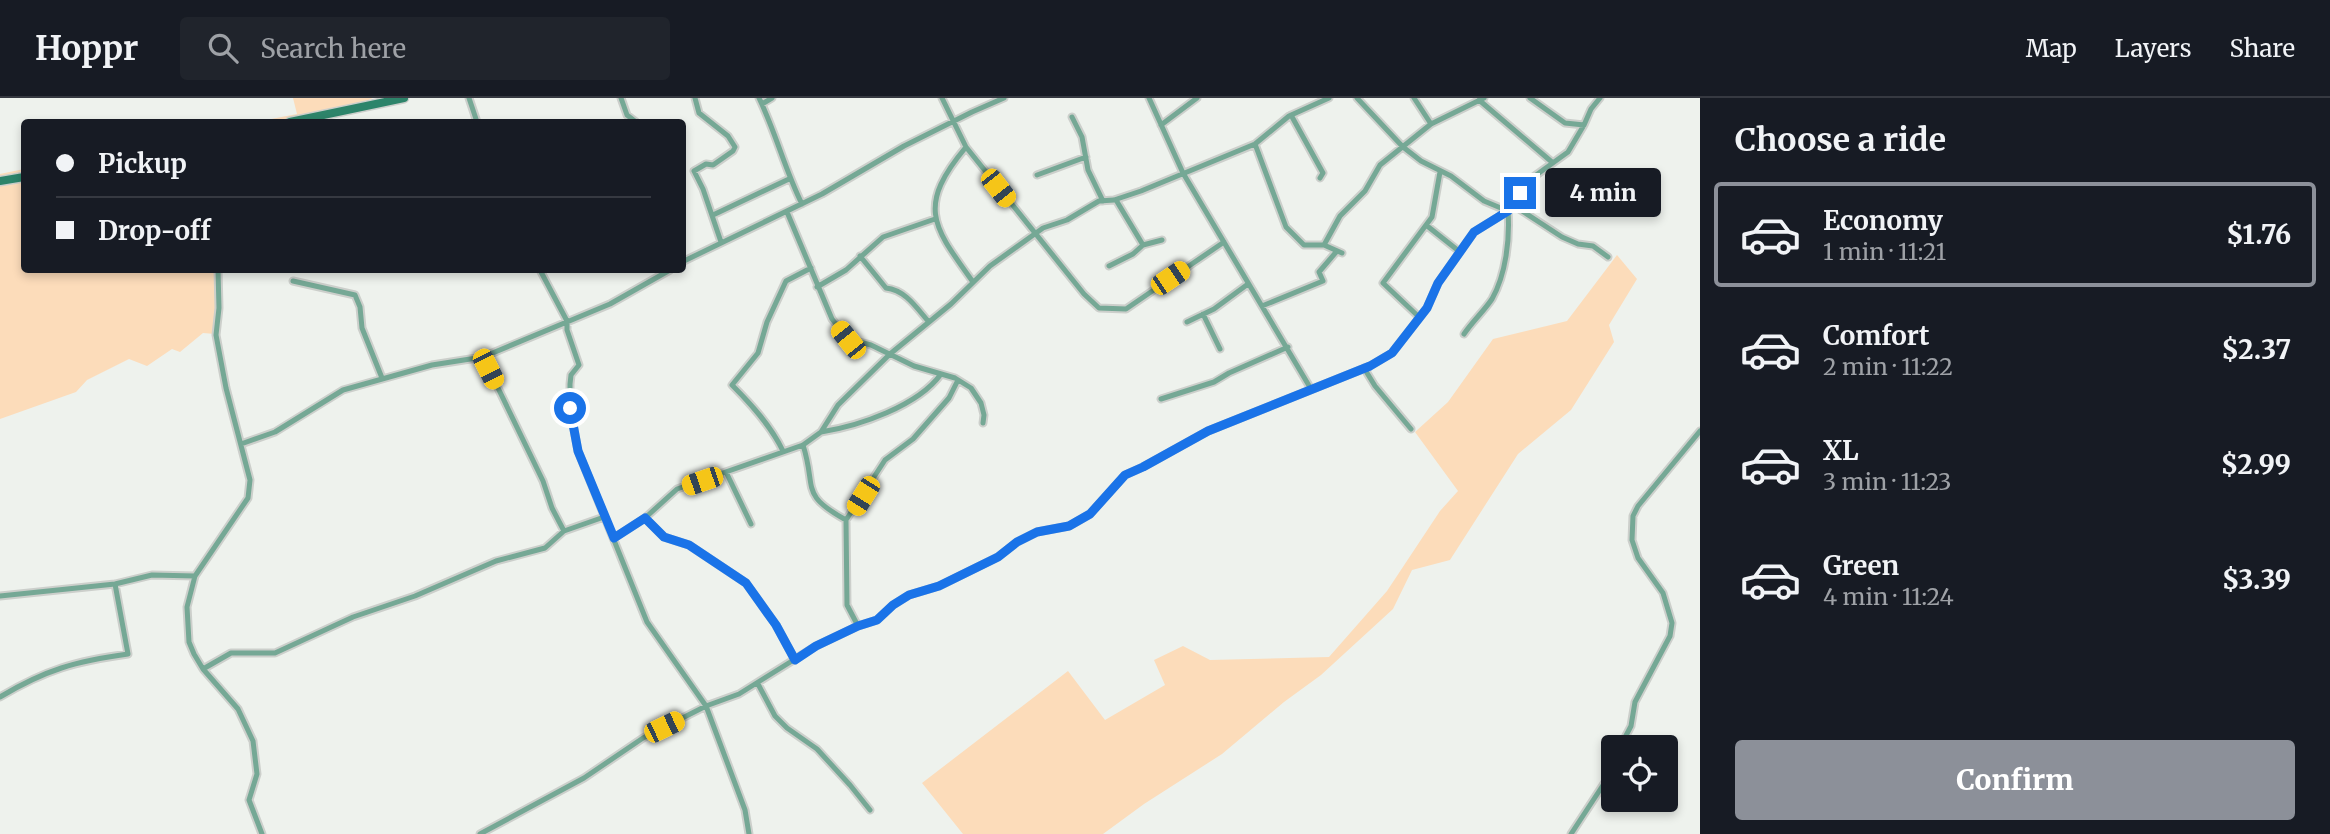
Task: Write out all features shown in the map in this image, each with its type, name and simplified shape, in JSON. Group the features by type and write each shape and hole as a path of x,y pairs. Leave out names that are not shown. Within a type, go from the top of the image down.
{"main road":[{"path":"304,119 404,98"},
{"path":"0,181 21,178"}],"street":[{"path":"468,98 476,119"},
{"path":"621,98 627,115 632,119"},
{"path":"695,98 699,113 728,136 734,148 713,165 706,164 694,171 713,215 721,242"},
{"path":"772,98 760,101 771,124 789,180 802,204"},
{"path":"942,98 966,147 1035,234 1099,308 1126,309 1223,242"},
{"path":"686,260 787,212 882,159 1004,98"},
{"path":"1149,98 1184,173 1311,388"},
{"path":"1161,125 1197,98"},
{"path":"1308,98 1314,105"},
{"path":"614,538 645,518 677,489 803,445 821,432 838,405 890,354 951,304 990,265 1035,234 1103,201 1116,200 1255,144 1291,115 1329,98"},
{"path":"1357,98 1403,147 1421,161 1451,176 1484,201 1508,211"},
{"path":"1414,98 1431,124"},
{"path":"1530,98 1565,123 1584,125"},
{"path":"480,834 584,778 643,738 706,706 758,684 816,646 877,620 909,595 939,586 998,557 1017,542 1037,532 1069,526 1090,514 1125,475 1208,431 1364,368 1392,353 1427,308 1438,283 1474,232 1508,211 1532,178 1567,152 1600,98"},
{"path":"1324,245 1339,216 1365,191 1380,165 1431,124 1479,100 1553,163"},
{"path":"1291,115 1318,160 1323,173 1320,178"},
{"path":"1072,117 1082,137 1088,170 1103,201"},
{"path":"1255,144 1286,227 1304,245 1324,245 1339,252 1319,272 1323,281 1262,306"},
{"path":"966,147 935,195 935,219 944,242 973,282"},
{"path":"1037,175 1086,157"},
{"path":"1419,317 1383,283 1432,217 1440,172"},
{"path":"713,215 789,180"},
{"path":"1116,200 1143,245"},
{"path":"1513,205 1562,237 1578,244 1593,246 1608,257"},
{"path":"1464,334 1492,299 1504,262 1509,228 1508,211"},
{"path":"787,212 832,319 848,340 871,345 914,366 958,380 971,388 981,403 983,423"},
{"path":"817,287 846,270 883,237 935,219"},
{"path":"1426,225 1460,252"},
{"path":"1109,266 1133,254 1143,245 1162,240"},
{"path":"860,256 886,288 895,289 911,300 928,321"},
{"path":"783,451 758,412 733,384 758,353 767,322 786,281 811,268"},
{"path":"218,273 216,335 226,388 250,480 248,498 195,576 187,607 189,642 203,669 238,709 253,741 257,774 250,800 262,834"},
{"path":"542,273 567,321 567,330 579,365 571,374 570,384 570,408 578,451 647,622 706,706 745,810 749,834"},
{"path":"241,444 275,432 343,390 432,365 483,357 610,304 665,273"},
{"path":"293,281 355,295 360,307 362,328 382,378"},
{"path":"1187,322 1248,284"},
{"path":"1203,314 1220,349"},
{"path":"1161,399 1214,382 1288,347"},
{"path":"483,357 537,468 564,531"},
{"path":"1364,368 1375,386 1411,429"},
{"path":"821,432 876,418 916,396 941,374"},
{"path":"858,626 847,606 846,520 885,460 913,439 948,398 958,380"},
{"path":"1626,735 1635,702 1670,636 1672,623 1663,593 1638,558 1632,540 1633,516 1638,506 1700,431"},
{"path":"803,445 813,496 827,510 846,520"},
{"path":"726,472 751,524"},
{"path":"203,669 232,653 275,653 353,617 415,596 496,561 545,548 564,531 604,517"},
{"path":"645,518 664,537 689,545 746,583 776,625 795,660"},
{"path":"0,596 115,583 152,575 195,576"},
{"path":"0,698 31,679 58,668 128,654 115,583"},
{"path":"758,684 775,716 817,750 870,810"},
{"path":"1571,834 1601,784"}],"shaded area":[{"path":"293,98 373,98 324,119 271,119 297,114"},
{"path":"21,170 21,273 214,273 218,304 215,334 203,333 180,352 172,349 147,366 129,359 87,380 76,392 0,419 0,174"},
{"path":"1617,255 1637,279 1609,325 1614,342 1571,410 1518,454 1450,560 1412,570 1393,609 1321,675 1222,754 1103,834 963,834 922,783 1068,671 1105,720 1165,685 1154,660 1183,646 1210,660 1329,657 1387,591 1440,511 1458,491 1415,432 1448,402 1493,339 1567,321"}],"route":[{"path":"570,408 578,451 614,538 645,518 664,537 689,545 720,565 746,583 776,625 795,660 816,646 877,620 909,595 939,586 998,557 1017,542 1037,532 1069,526 1090,514 1125,475 1208,431 1370,366 1392,353 1427,308 1438,283 1474,232 1508,211 1520,193"}]}
